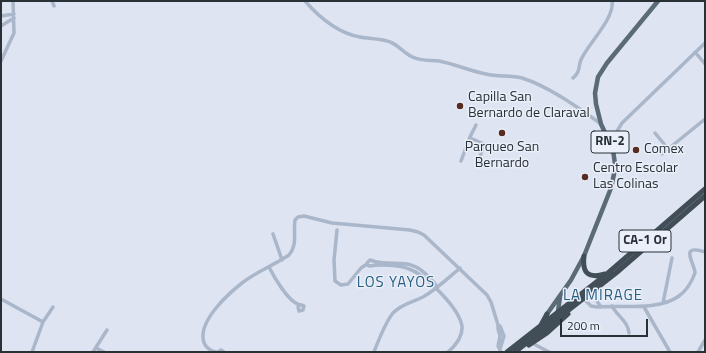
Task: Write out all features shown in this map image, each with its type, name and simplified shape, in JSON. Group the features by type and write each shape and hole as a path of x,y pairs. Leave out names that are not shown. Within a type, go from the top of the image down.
{"highway":[{"name":"CA-1 Or","path":"507,352 608,273 705,189"},
{"name":"CA-1 Or","path":"515,352 616,273 705,196"},
{"path":"584,256 583,267 588,274 598,276 608,273"},
{"path":"501,351 558,312 608,273"},
{"path":"520,352 560,321 616,273"},
{"path":"558,312 560,321"},
{"path":"541,324 547,314"},
{"path":"532,329 547,314"},
{"path":"541,324 545,332"}],"main road":[{"name":"RN-2","path":"547,314 575,273 584,256 611,188 614,174 614,156 601,124 595,99 598,77 607,63 658,1"},
{"name":"RN-2","path":"558,312 560,295"}],"street":[{"path":"1,61 14,35 13,1"},
{"path":"52,1 54,6"},
{"path":"305,1 322,18 344,33 360,38 388,41 416,59 441,61 488,75 511,76 533,82 601,124"},
{"path":"573,78 578,74 581,58 606,21 612,9 612,1"},
{"path":"1,16 14,16"},
{"path":"1,26 14,16"},
{"path":"610,143 622,123 705,43"},
{"path":"695,52 705,64"},
{"path":"662,154 669,150 705,119"},
{"path":"461,161 476,125"},
{"path":"655,133 669,150"},
{"path":"470,137 484,144 479,160"},
{"path":"224,352 221,350 217,352 208,348 203,340 204,330 212,313 242,283 289,255 294,247 295,240 294,220 298,217 304,216 332,223 410,230 424,235 485,292 489,298 498,326 500,326 504,336 501,351"},
{"path":"337,230 334,260 335,281 341,285 348,284 361,268 370,260 375,262 403,263 419,268 437,285 437,288 456,313 462,326 461,333 456,344 448,352"},
{"path":"272,234 282,260"},
{"path":"585,300 591,306 644,307 663,303 679,296 693,279 695,270 690,261 690,253 698,249 705,252"},
{"path":"663,303 672,258"},
{"path":"269,267 283,289 293,301 299,305"},
{"path":"374,352 388,321 394,312 403,305 424,297 460,268"},
{"path":"592,294 601,306"},
{"path":"1,299 43,322"},
{"path":"612,306 617,315 627,324 629,333"},
{"path":"32,352 43,322 53,307"},
{"path":"644,307 670,352"},
{"path":"93,352 107,330"},
{"path":"698,352 705,340"},
{"path":"532,344 549,352"},
{"path":"96,348 104,352"}],"place":[{"name":"Capilla San Bernardo de Claraval","path":"460,106"},
{"name":"Parqueo San Bernardo","path":"502,133"},
{"name":"Comex","path":"636,150"},
{"name":"Centro Escolar Las Colinas","path":"585,177"}],"district":[{"name":"LOS YAYOS","path":"396,283"},
{"name":"LA MIRAGE","path":"603,296"}]}
